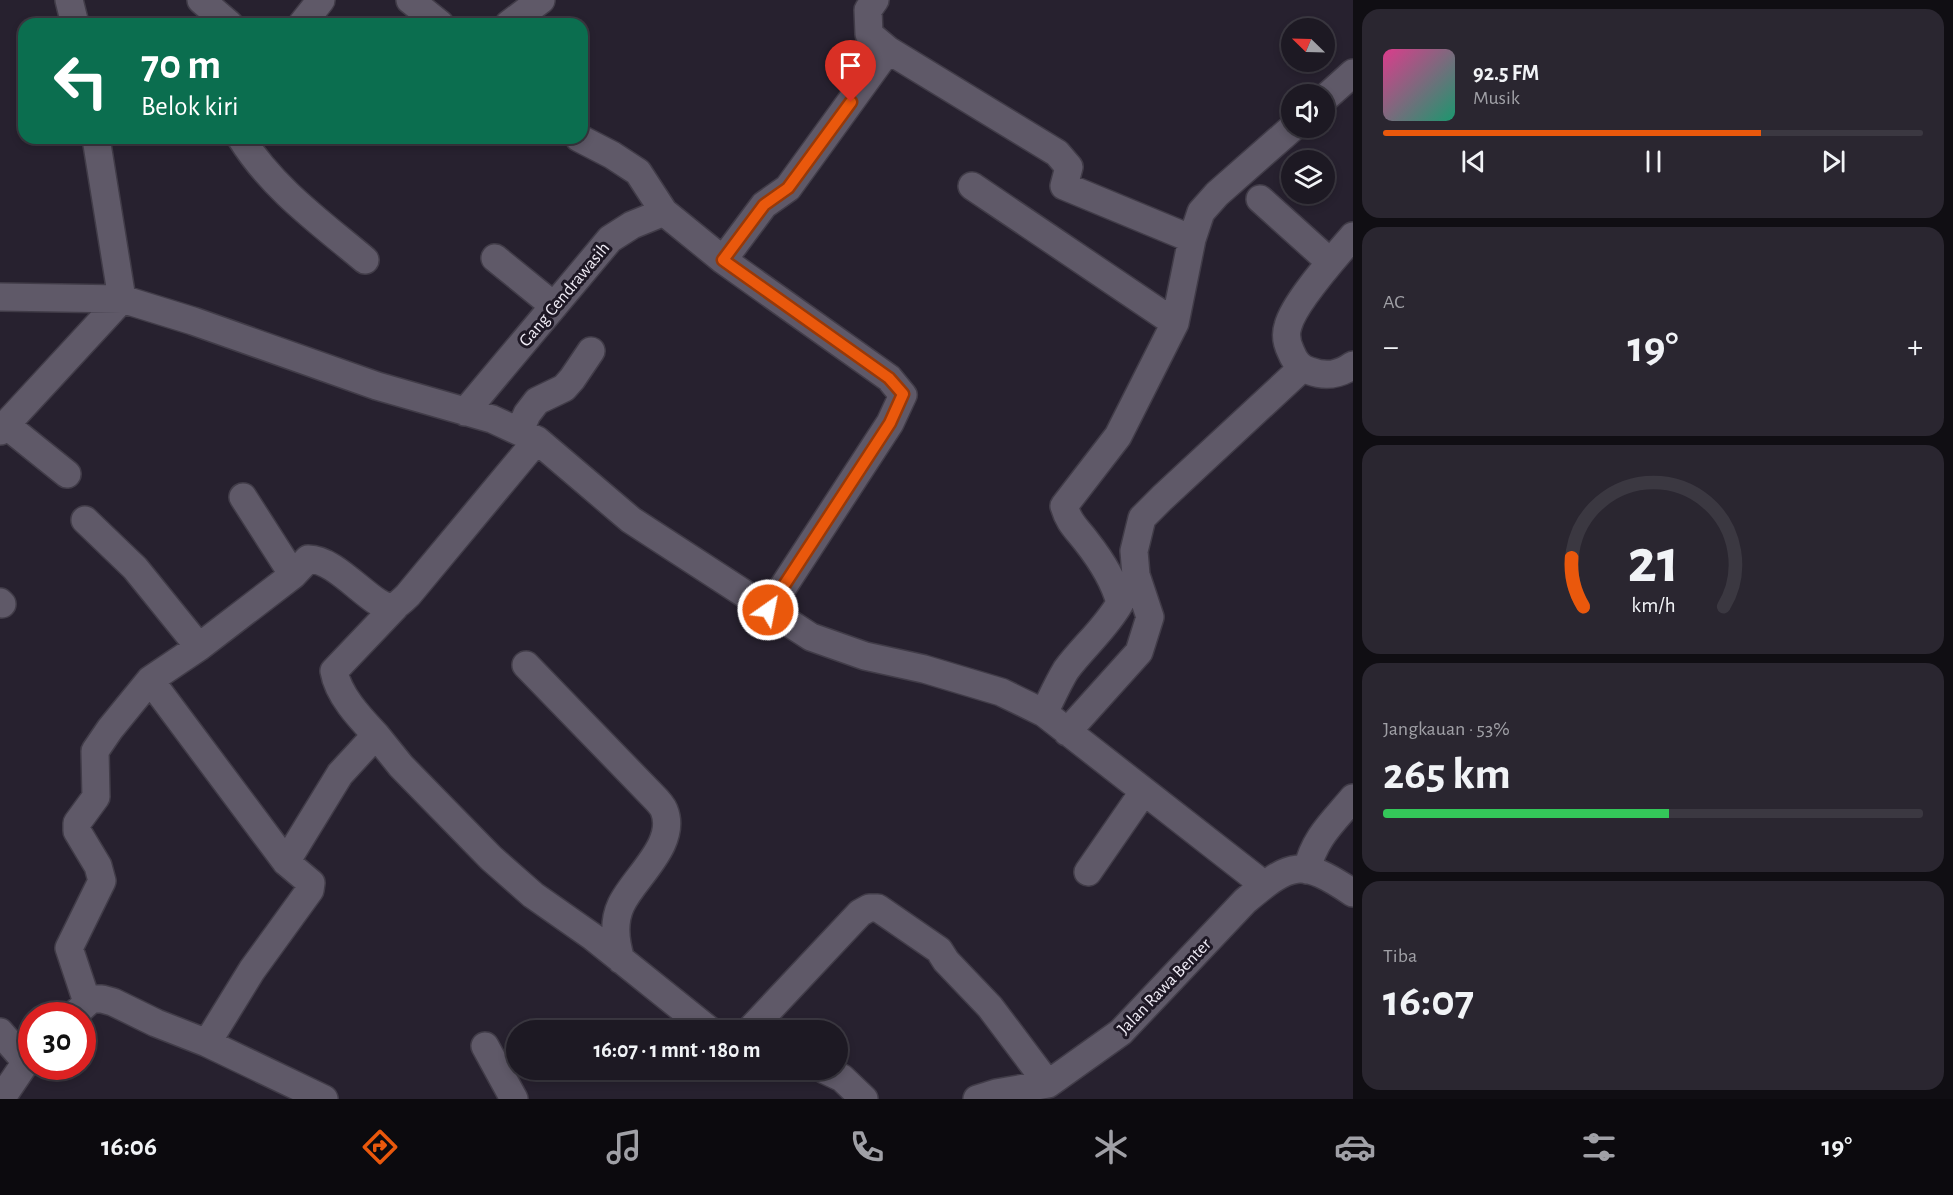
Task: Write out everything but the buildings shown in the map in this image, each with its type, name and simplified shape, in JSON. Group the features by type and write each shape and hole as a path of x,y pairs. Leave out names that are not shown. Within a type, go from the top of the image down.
{"street":[{"path":"69,0 74,18"},
{"path":"201,0 222,18"},
{"path":"307,18 321,0"},
{"path":"410,0 432,18"},
{"path":"517,18 541,0"},
{"path":"875,0 868,10 869,34 888,50 1057,153 1069,168 1064,186 1192,239"},
{"path":"723,260 764,205 788,188 888,50"},
{"path":"1335,89 1353,73"},
{"path":"1044,713 1066,671 1098,630 1113,616 1120,603 1114,584 1087,542 1068,522 1064,506 1118,436 1175,323 1192,239 1201,212 1217,194 1281,138"},
{"path":"588,143 638,172 663,212 723,260 889,378 903,394 890,423 768,610"},
{"path":"97,144 122,299"},
{"path":"245,144 251,154 294,200 365,260"},
{"path":"972,186 1175,323"},
{"path":"1260,200 1330,262"},
{"name":"Gang Cendrawasih","path":"465,412 610,239 632,225 663,212"},
{"path":"1353,236 1330,262 1293,314 1287,327 1287,343 1294,359 1302,368 1329,376 1353,365"},
{"path":"495,258 554,306"},
{"path":"0,297 122,299 193,321 376,386 492,419 528,435 631,520 811,637 866,656 924,669 1001,692 1044,713 1263,884"},
{"path":"67,474 3,428 122,299"},
{"path":"591,351 564,388 537,400 527,414 528,435 408,595 334,671 335,678 354,711 401,766 491,858 533,895 593,937 696,1020"},
{"path":"1067,732 1139,652 1145,636 1150,617 1136,575 1134,551 1142,518 1302,368"},
{"path":"243,497 293,575"},
{"path":"85,520 135,568 199,647"},
{"path":"79,1002 69,948 102,881 98,866 77,831 76,823 96,797 95,751 129,703 150,680 199,647 293,575 308,559 316,559 338,571 377,602 389,607 395,606"},
{"path":"526,665 664,810 667,829 659,850 621,906 615,926 616,944 621,960"},
{"path":"150,680 286,862 311,883 310,890 252,970 207,1042"},
{"path":"286,862 340,774 376,735"},
{"path":"1088,872 1144,791"},
{"path":"1353,798 1319,837 1307,870 1318,872 1353,893"},
{"name":"Jalan Rawa Benter","path":"977,1099 996,1093 1048,1084 1121,1032 1263,884 1289,869 1307,870"},
{"path":"759,1020 860,913 869,908 878,908 939,950 945,961 990,1007 1048,1084"},
{"path":"88,1002 91,999 113,1002 156,1023 207,1042 324,1099"},
{"path":"0,1032 18,1049"},
{"path":"485,1046 514,1099"},
{"path":"1,1099 18,1075"},
{"path":"844,1080 864,1099"}],"route":[{"path":"768,610 890,423 903,394 889,378 723,260 764,205 788,188 851,102"}]}
